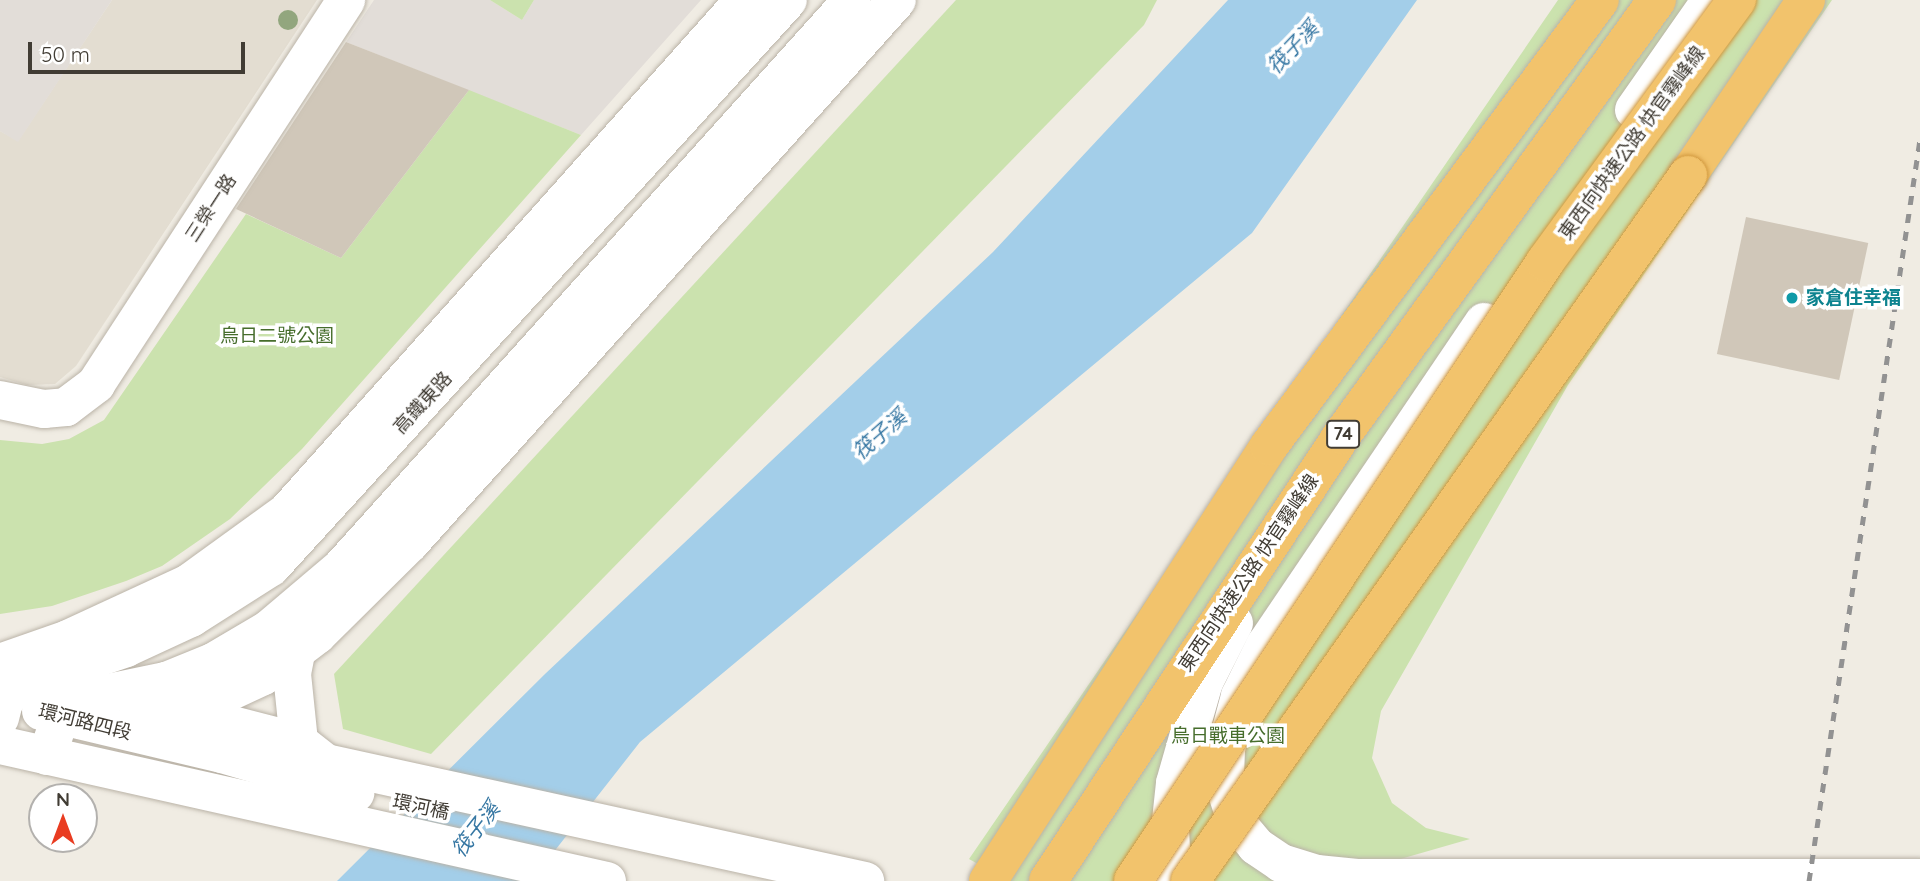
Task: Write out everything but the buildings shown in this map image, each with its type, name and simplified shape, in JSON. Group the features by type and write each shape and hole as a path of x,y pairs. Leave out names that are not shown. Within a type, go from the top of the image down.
{"highway":[{"path":"988,881 1269,446 1600,0"},
{"name":"東西向快速公路 快官霧峰線","path":"1048,881 1342,435 1657,0"},
{"name":"東西向快速公路 快官霧峰線","path":"1133,881 1545,262 1737,0"},
{"path":"1190,881 1807,0"}],"street":[{"name":"三榮一路","path":"0,400 44,408 66,407 96,384 346,0"},
{"name":"高鐵東路","path":"1,690 68,639 189,583 254,541 287,512 744,0"},
{"name":"高鐵東路","path":"1,690 126,648 191,618 271,568 788,0"},
{"path":"46,768 57,715 74,700 166,681 214,662 269,629 341,568 852,0"},
{"path":"166,681 229,692 295,671 897,0"},
{"path":"1678,0 1421,383 1265,645 1240,696 1226,749 1225,787 1237,823 1256,846 1281,863 1317,874 1356,879 1920,878"},
{"path":"1173,881 1170,830 1175,783 1205,682 1233,624 1421,383 1712,0"},
{"path":"295,671 299,742 326,763 865,881"},
{"name":"環河路四段","path":"37,677 299,742"},
{"name":"環河路四段","path":"1,690 57,715 170,742"},
{"name":"環河橋","path":"170,742 322,785 757,881"},
{"path":"0,745 46,768 503,881"},
{"path":"0,761 86,765"},
{"path":"0,769 86,765"},
{"name":"環河橋","path":"86,765 607,881"},
{"path":"1175,783 1180,796 1200,808 1212,806 1225,787"}],"shaded area":[{"path":"0,0 112,0 18,142 0,131"},
{"path":"112,0 317,0 76,366 55,384 27,385 0,377 0,131 18,141"},
{"path":"374,0 490,0 522,20 534,0 701,0 581,135 346,42"}],"green space":[{"path":"490,0 534,0 522,20"},
{"path":"956,0 1157,0 1144,25 431,754 343,729 334,674"},
{"name":"烏日戰車公園","path":"1558,0 1832,0 1568,385 1381,711 1372,758 1392,803 1426,828 1470,839 1324,881 1008,881 969,859"},
{"name":"烏日二號公園","path":"469,90 581,135 302,449 230,519 162,566 126,581 52,606 0,614 0,440 42,444 69,439 104,420 246,214 341,258"}],"water":[{"name":"筏子溪","path":"1228,0 1417,0 1252,233 640,742 531,881 337,881 545,674 993,252"}],"railway":[{"path":"1809,881 1920,139"}],"place":[{"name":"家倉住幸福","path":"1792,298"}]}
